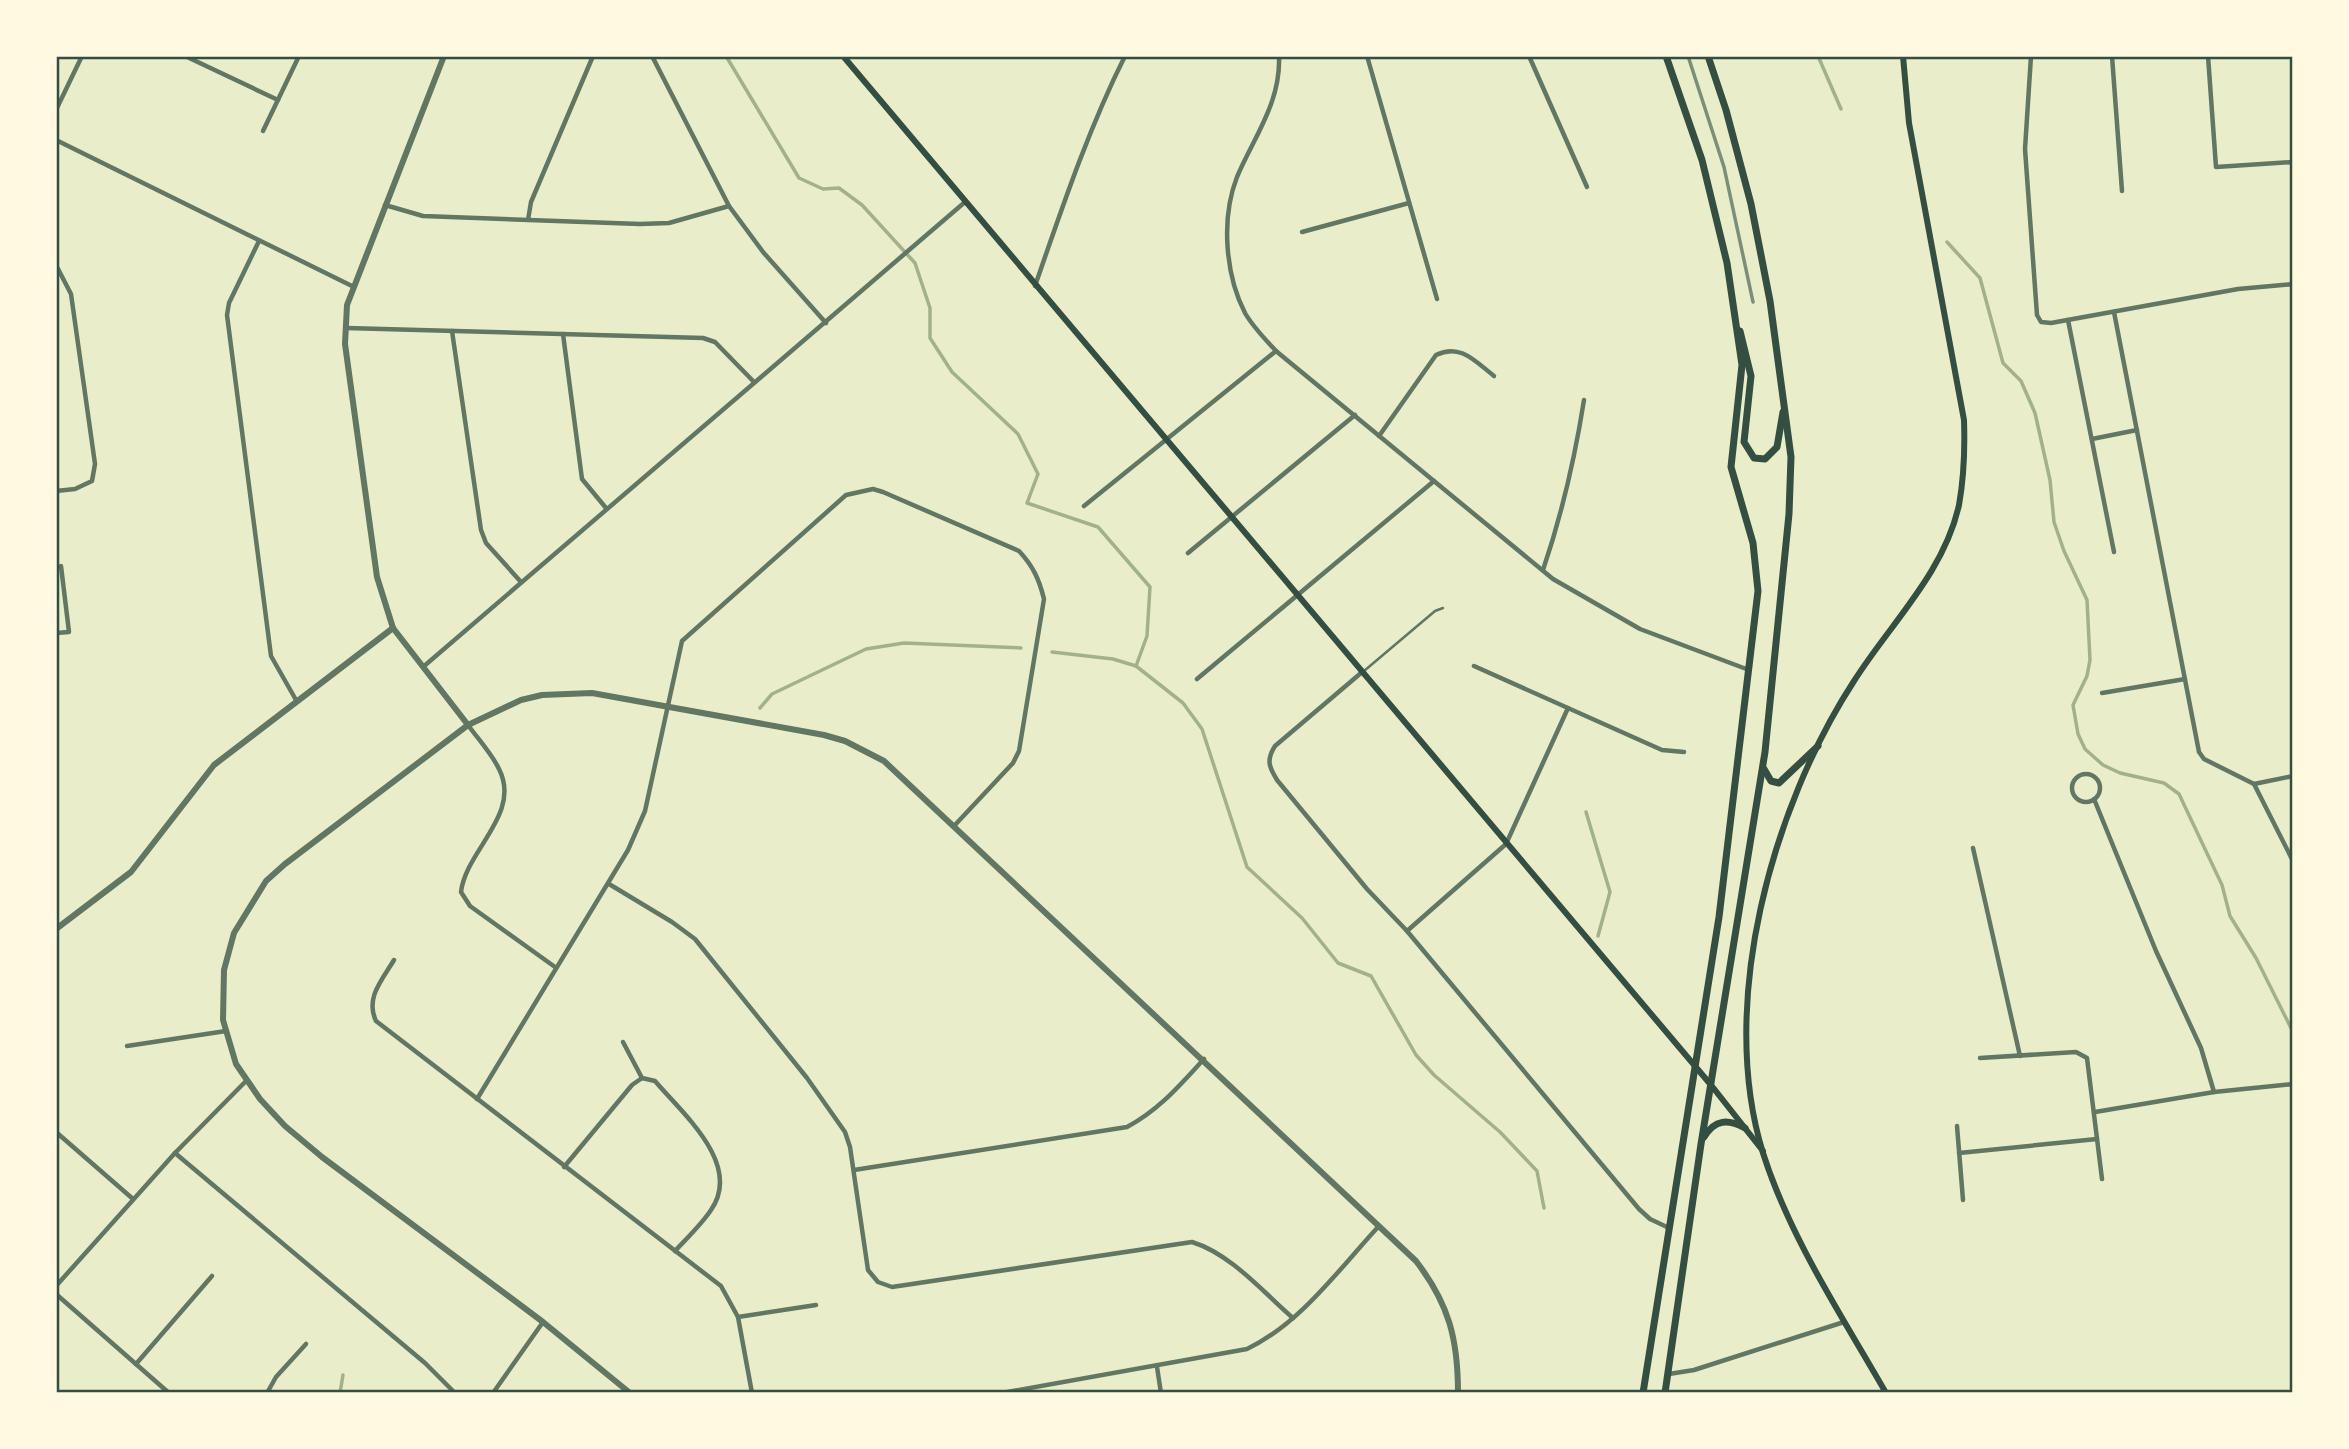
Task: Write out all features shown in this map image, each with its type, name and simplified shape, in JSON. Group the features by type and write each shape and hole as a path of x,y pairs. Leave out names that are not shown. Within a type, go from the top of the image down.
{"main road":[{"path":"843,56 1763,1151"},
{"path":"1643,1393 1719,917 1758,591 1753,543 1731,467 1742,365 1735,312 1714,205 1686,109 1666,56"},
{"path":"1665,1393 1701,1143 1763,765 1789,514 1791,457 1784,397 1751,204 1726,110 1707,56"},
{"path":"1886,1393 1804,1249 1763,1151 1747,1045 1751,953 1773,865 1818,746 1854,680 1932,570 1949,537 1958,506 1965,462 1964,420 1909,123 1903,56"},
{"path":"1735,312 1750,367 1744,438 1746,451 1754,458 1768,458 1777,447 1784,397"},
{"path":"1763,765 1771,781 1779,783 1818,746"},
{"path":"1701,1143 1709,1129 1719,1122 1731,1121 1745,1128"}],"street":[{"path":"56,110 82,56"},
{"path":"263,131 299,56"},
{"path":"444,56 347,305 346,364 372,550 377,577 393,628 499,769 506,789 492,828 463,877 461,892 470,906 555,967"},
{"path":"528,220 531,202 593,56"},
{"path":"652,56 729,206 764,253 826,323"},
{"path":"1035,286 1094,122 1125,56"},
{"path":"1279,56 1278,85 1269,112 1231,197 1227,244 1237,293 1246,314 1276,351 1543,570 1640,629 1750,671"},
{"path":"1367,56 1437,299"},
{"path":"1529,56 1587,187"},
{"path":"2031,56 2025,149 2037,315 2041,322 2068,320 2238,289 2293,284"},
{"path":"2112,56 2122,191"},
{"path":"2208,56 2216,167 2293,162"},
{"path":"188,57 278,100"},
{"path":"56,139 354,287"},
{"path":"423,667 965,202"},
{"path":"1302,233 1409,203"},
{"path":"385,205 422,216 669,223 729,206"},
{"path":"259,241 229,303 227,315 271,656 296,700"},
{"path":"56,265 71,294 95,464 92,481 84,486 56,491"},
{"path":"2114,312 2199,752 2204,760 2254,784 2293,776"},
{"path":"2068,320 2114,552"},
{"path":"345,328 703,338 715,342 754,382"},
{"path":"452,331 481,530 486,542 521,582"},
{"path":"563,334 582,479 606,508"},
{"path":"1379,436 1436,355 1449,348 1461,351 1494,376"},
{"path":"1084,506 1276,351"},
{"path":"1543,570 1556,531 1577,444 1584,400"},
{"path":"1188,553 1355,415"},
{"path":"2092,439 2137,430"},
{"path":"1197,679 1434,481"},
{"path":"477,1099 555,967 609,884 645,811 682,641 839,499 873,489 883,492 1018,551 1033,567 1044,599 1019,751 1013,763 954,825"},
{"path":"56,634 69,632 61,566"},
{"path":"56,929 131,872 214,765 393,628"},
{"path":"1474,666 1662,750 1684,752"},
{"path":"1361,673 1275,746 1269,756 1269,766 1277,780 1367,889 1407,931 1639,1209 1650,1219 1670,1228"},
{"path":"2102,693 2185,679"},
{"path":"630,1393 543,1322 322,1157 285,1126 246,1081 236,1064 226,1031 222,993 224,970 234,933 266,881 468,725 521,700 541,695 592,693 667,704 845,741 884,761 1416,1261 1444,1301 1456,1353 1458,1393"},
{"path":"1407,931 1506,844 1568,708"},
{"path":"2084,775 2096,779 2099,792 2094,799 2085,802 2074,795 2073,786 2076,779 2084,775"},
{"path":"2254,784 2293,861"},
{"path":"2094,799 2156,951 2201,1048 2214,1092"},
{"path":"1973,848 2020,1056"},
{"path":"609,884 695,939 829,1108 845,1132 868,1270 884,1285 892,1287 1192,1242 1210,1249 1232,1265 1293,1318"},
{"path":"394,960 372,997 370,1007 376,1021 721,1286 738,1317 752,1393"},
{"path":"127,1046 226,1031"},
{"path":"623,1042 642,1078 655,1081 710,1147 720,1177 713,1209 675,1251"},
{"path":"1980,1058 2084,1054 2090,1064 2102,1179"},
{"path":"853,1170 1127,1127 1148,1116 1204,1059"},
{"path":"564,1167 642,1078"},
{"path":"56,1286 175,1153 246,1081"},
{"path":"2095,1112 2214,1092 2293,1084"},
{"path":"1957,1126 1962,1200"},
{"path":"56,1132 133,1199"},
{"path":"1959,1153 2097,1139"},
{"path":"175,1153 405,1346 455,1393"},
{"path":"1002,1393 1247,1349 1293,1318 1379,1226"},
{"path":"136,1364 212,1276"},
{"path":"56,1294 169,1393"},
{"path":"738,1317 816,1305"},
{"path":"1668,1374 1694,1370 1845,1321"},
{"path":"493,1393 543,1322"},
{"path":"267,1393 276,1377 306,1344"},
{"path":"1157,1367 1161,1393"}],"lane":[{"path":"1361,673 1435,611 1443,608"}],"waterway":[{"path":"726,56 799,178 823,189 839,188 862,205 915,263 930,308 930,338 952,372 1018,434 1038,474 1027,503 1098,527 1150,587 1147,636 1136,666 1183,703 1202,729 1247,867 1302,918 1338,963 1371,976 1416,1055 1434,1075 1500,1132 1537,1171 1544,1208"},
{"path":"1818,56 1841,109"},
{"path":"1947,242 1980,278 2003,363 2021,381 2035,413 2050,480 2054,522 2087,600 2090,660 2087,676 2073,705 2078,734 2085,749 2103,765 2120,773 2164,783 2179,794 2222,885 2230,916 2256,958 2293,1032"},
{"path":"760,708 772,694 866,649 904,643 1021,648"},
{"path":"1052,652 1113,659 1136,666"},
{"path":"1586,812 1610,892 1598,936"},
{"path":"340,1393 343,1375"}],"railway":[{"path":"1688,56 1724,167 1753,302"}]}
